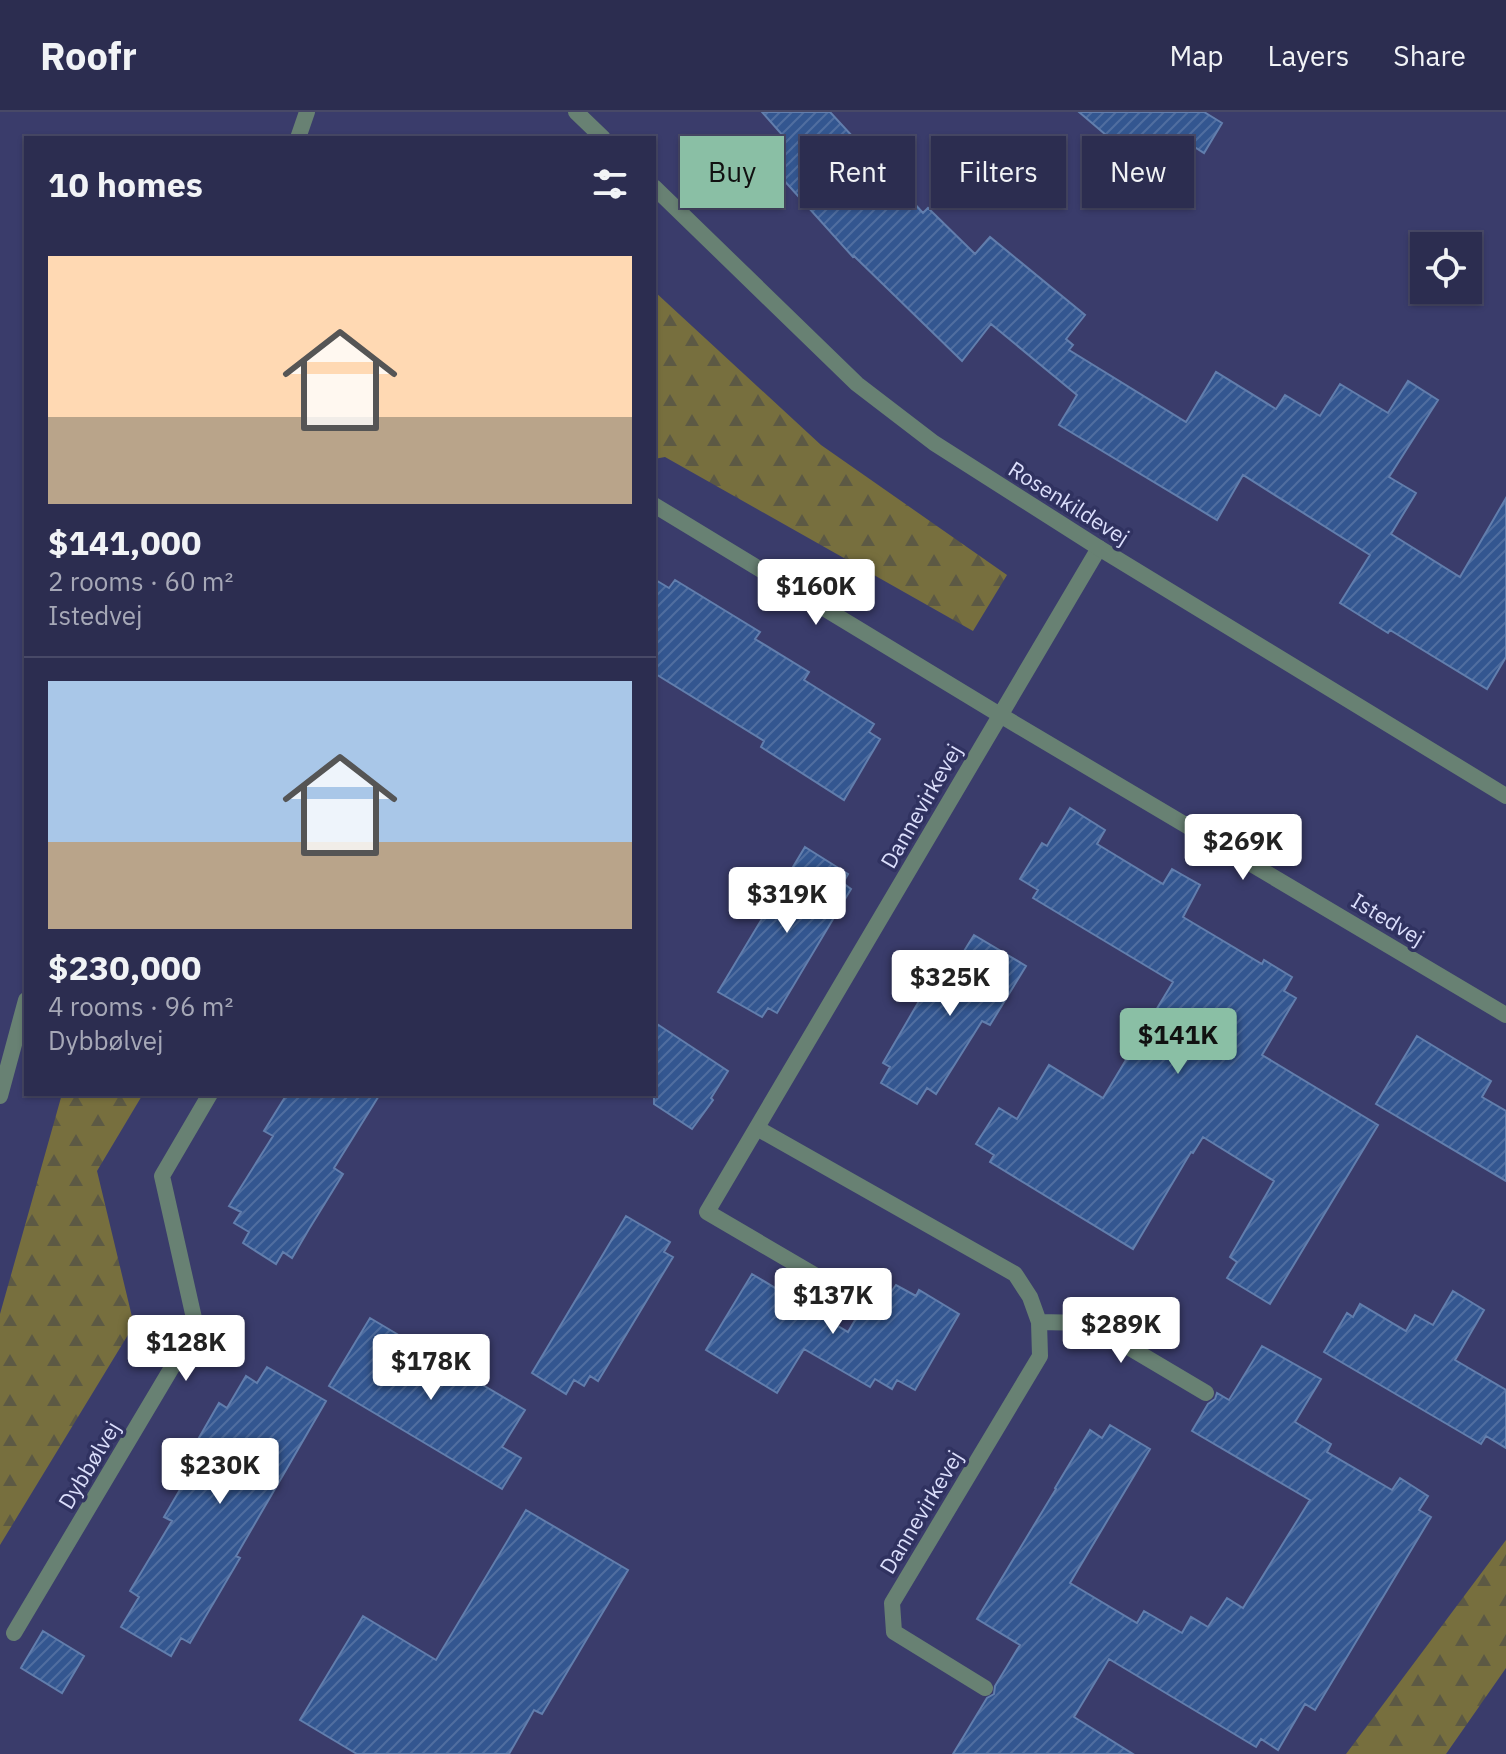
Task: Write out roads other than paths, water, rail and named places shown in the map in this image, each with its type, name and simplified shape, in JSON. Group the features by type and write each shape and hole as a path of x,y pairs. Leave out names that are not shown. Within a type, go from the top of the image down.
{"street":[{"path":"299,136 307,112"},
{"path":"576,112 601,136"},
{"name":"Rosenkildevej","path":"656,189 857,384 934,443 1099,548 1506,796"},
{"path":"656,506 1000,715"},
{"name":"Dannevirkevej","path":"847,1294 707,1212 1099,548"},
{"name":"Istedvej","path":"1000,715 1506,1015"},
{"path":"0,1096 24,1007"},
{"name":"Dybbølvej","path":"14,1633 196,1327 162,1176 209,1096"},
{"name":"Dannevirkevej","path":"757,1128 1015,1274 1030,1297 1039,1322 1040,1356 892,1603 894,1632 985,1688"},
{"path":"1039,1322 1088,1323 1206,1393"}]}
